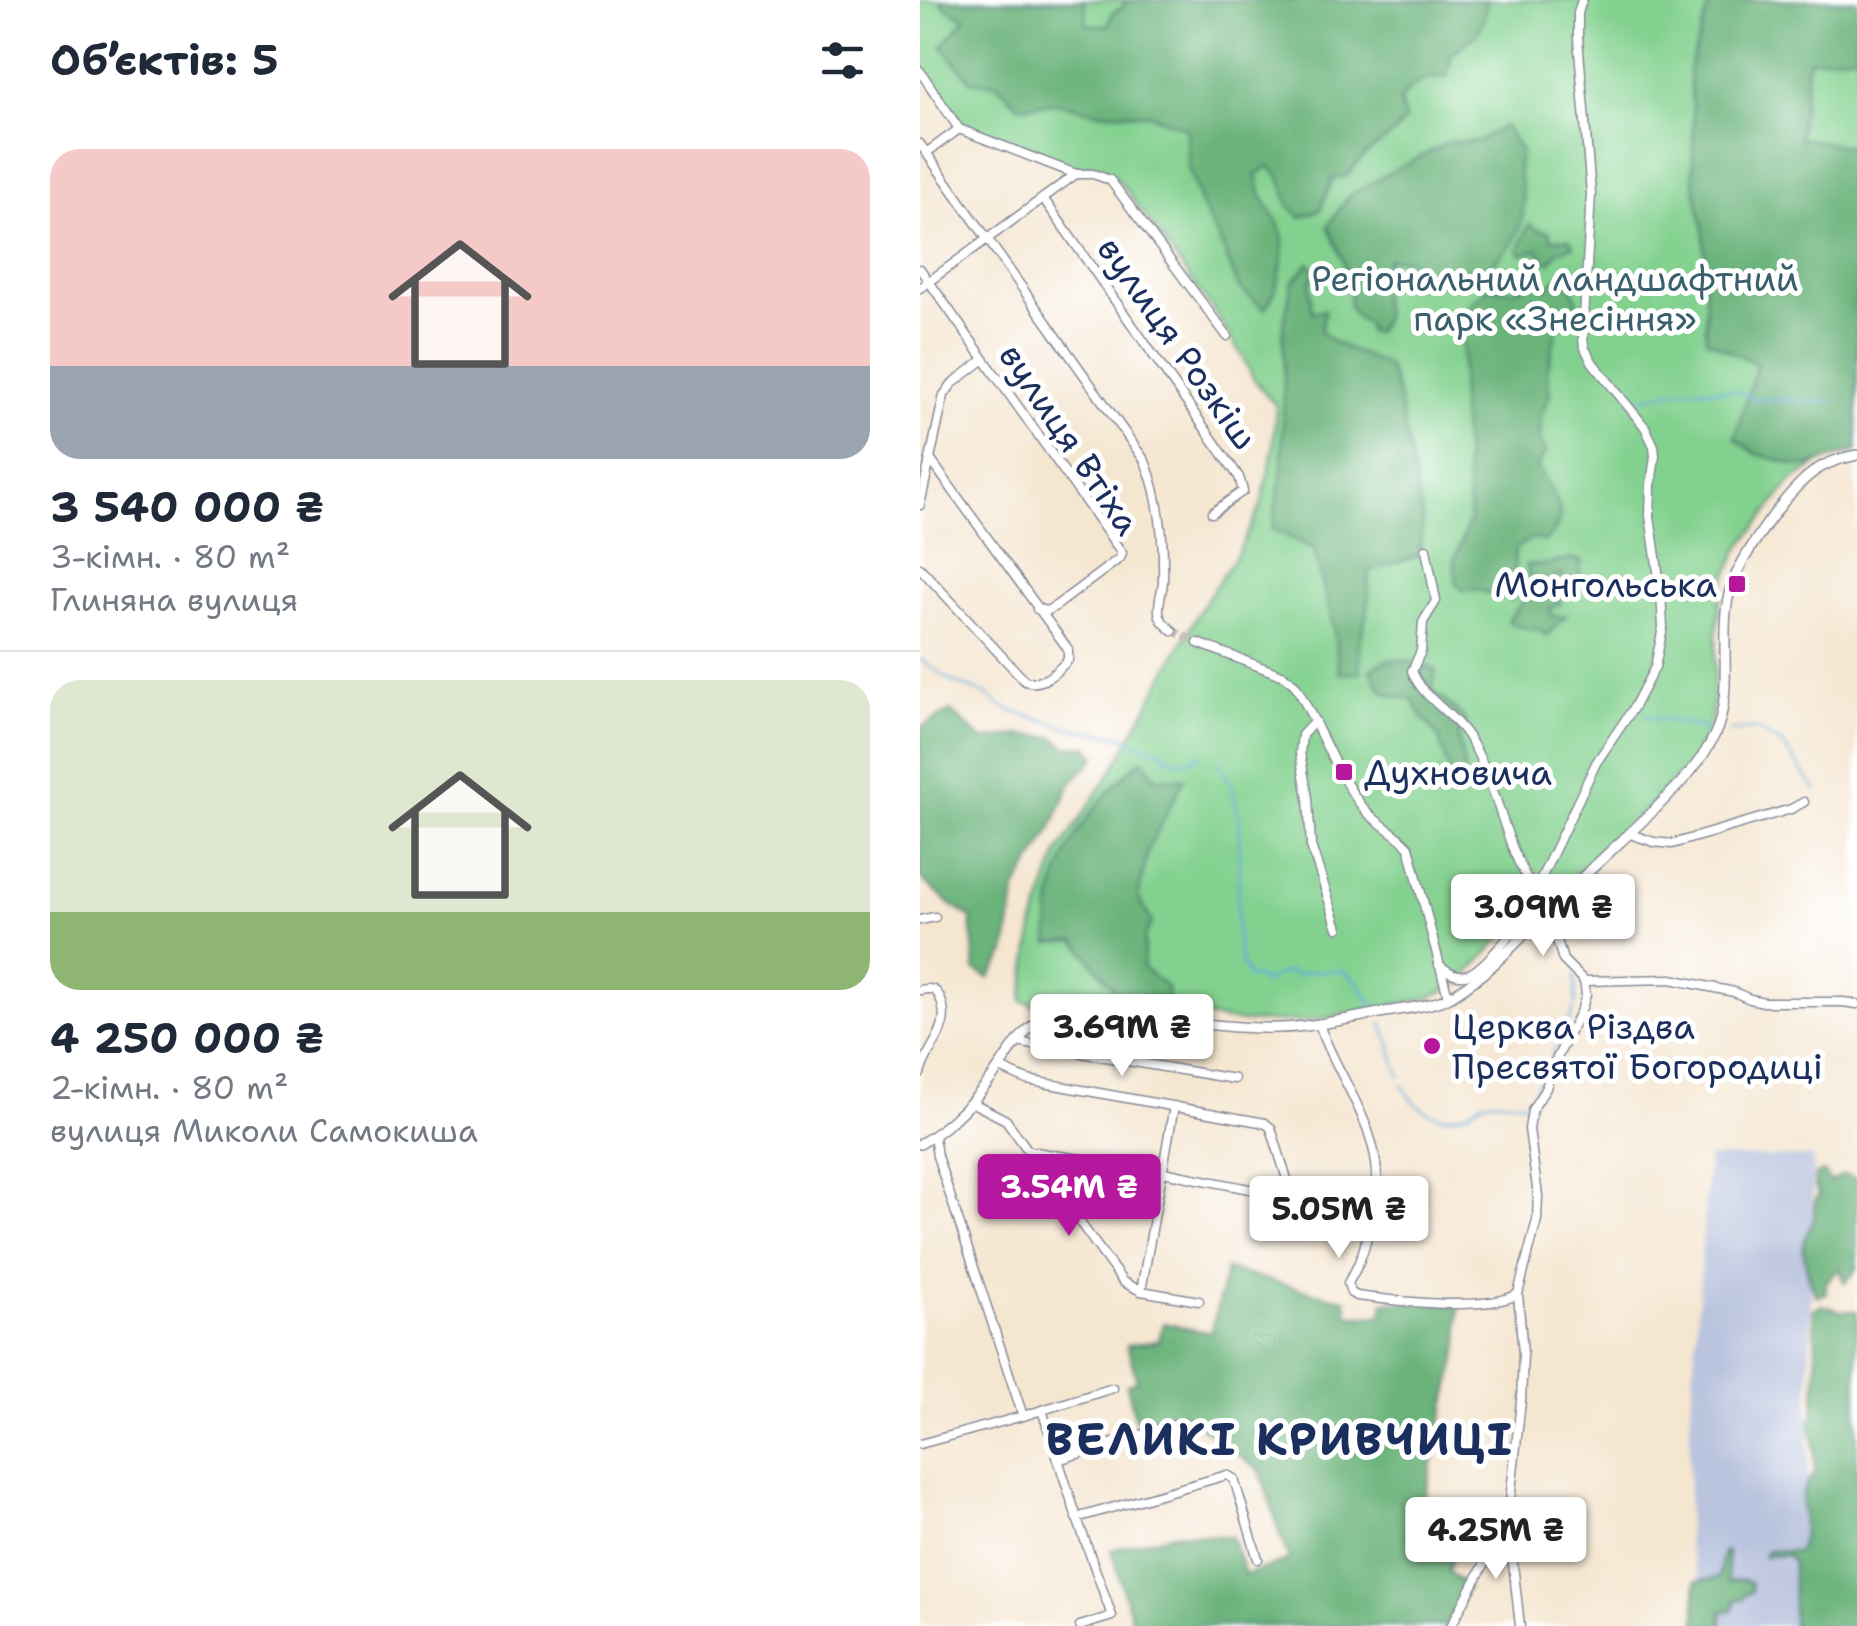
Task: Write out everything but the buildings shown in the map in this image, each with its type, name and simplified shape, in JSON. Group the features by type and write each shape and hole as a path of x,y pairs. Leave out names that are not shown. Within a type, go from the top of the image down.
{"main road":[{"path":"920,1144 971,1102 1038,1021 1058,1012 1092,1010 1240,1028 1284,1028 1423,1006 1448,997 1478,978 1630,834 1703,758 1717,731 1723,697 1728,595 1744,560 1791,492 1834,460 1857,455"},
{"path":"1555,904 1551,911 1555,934"},
{"path":"1530,927 1543,925 1555,934"}],"street":[{"path":"1535,891 1596,763 1647,684 1655,667 1662,628 1650,516 1654,446 1645,427 1593,363 1582,336 1592,194 1578,38 1582,0"},
{"path":"920,71 959,129 1076,174"},
{"path":"926,153 959,129"},
{"path":"920,144 1145,461 1160,519 1163,583 1159,613 1172,631"},
{"path":"920,288 1076,174 1083,173 1102,176 1117,186 1228,336"},
{"name":"вулиця Розкіш","path":"1044,198 1240,478 1243,491 1212,512"},
{"name":"вулиця Втіха","path":"920,269 1122,554 1057,605 1046,611 1037,609"},
{"path":"920,505 944,395 983,360"},
{"path":"920,568 1025,681 1045,680 1068,660 1068,649 930,460"},
{"path":"1426,548 1436,601 1423,622 1421,652 1412,671 1417,685 1466,732 1474,746 1490,778 1524,875 1535,891 1564,960 1584,980 1586,995 1546,1088 1532,1110 1529,1129 1538,1196 1537,1220 1518,1294 1522,1370 1508,1520 1520,1626"},
{"path":"1198,643 1291,680 1353,793 1368,814 1410,847 1448,997"},
{"path":"1315,722 1302,735 1300,753 1311,846 1338,928"},
{"path":"1630,834 1672,844 1804,802"},
{"path":"1439,965 1449,973 1470,974 1528,914 1545,914"},
{"path":"920,920 935,917"},
{"path":"1584,980 1671,979 1764,1002 1857,1004"},
{"path":"920,990 936,991 944,1016 941,1035 920,1074"},
{"path":"1319,1024 1356,1102 1376,1166 1376,1192 1366,1244 1348,1283 1351,1293 1408,1302 1470,1303 1509,1299 1518,1294"},
{"path":"1017,1042 1234,1079"},
{"path":"1000,1068 1027,1080 1265,1123 1271,1128 1293,1190 1290,1197 1029,1151"},
{"path":"971,1102 1006,1120 1122,1282 1140,1291 1200,1301"},
{"path":"1140,1291 1174,1106"},
{"path":"934,1136 937,1156 1023,1416"},
{"path":"920,1444 1113,1388"},
{"path":"1042,1410 1112,1616 1080,1626"},
{"path":"1058,1460 1179,1423"},
{"path":"1076,1518 1226,1475 1234,1479 1258,1559"},
{"path":"1451,1626 1508,1520"}],"shaded area":[{"path":"1708,1157 1813,1157 1807,1521 1798,1626 1701,1626 1706,1598 1687,1544 1690,1423"}],"green space":[{"name":"Регіональний ландшафтний парк «Знесіння»","path":"920,0 1857,0 1857,451 1821,462 1792,481 1738,550 1722,587 1712,718 1693,761 1561,888 1524,913 1459,984 1429,998 1308,1021 1243,1022 1084,1002 1041,1008 1022,1001 1034,924 1058,853 1115,766 1261,506 1273,450 1276,406 1253,378 1215,313 1123,186 1110,174 1098,166 1077,168 1058,163 962,124 920,66"},
{"path":"940,0 1084,0 1087,25 1108,25 1113,12 1122,8 1125,0 1487,0 1481,26 1452,53 1447,77 1425,80 1409,89 1400,101 1405,120 1346,176 1333,178 1320,210 1301,217 1289,206 1280,177 1269,166 1257,175 1263,197 1279,226 1283,246 1278,280 1265,309 1239,288 1201,205 1188,167 1187,129 1149,114 1096,112 1057,103 1019,106 997,84 971,81 942,46 965,19"},
{"path":"1711,0 1857,0 1857,54 1808,60 1799,138 1857,148 1857,450 1809,466 1755,453 1735,438 1757,364 1706,339 1704,234 1693,178 1689,70"},
{"path":"1504,126 1521,151 1518,170 1523,197 1520,225 1508,248 1475,273 1430,282 1409,259 1387,259 1381,301 1384,315 1377,332 1368,332 1367,324 1349,306 1350,290 1343,260 1328,226 1348,197 1385,175 1449,142 1478,141"},
{"path":"1529,224 1550,232 1551,239 1569,239 1574,246 1558,251 1550,263 1542,259 1538,250 1521,254 1518,251"},
{"path":"1309,263 1315,271 1310,284 1312,312 1325,310 1321,332 1335,343 1388,366 1398,395 1423,521 1419,556 1368,571 1369,602 1359,648 1361,673 1339,673 1334,630 1314,549 1272,529 1282,470 1283,326 1292,283"},
{"path":"1565,271 1579,310 1575,315 1561,309 1547,373 1550,394 1541,415 1540,440 1546,452 1537,466 1558,504 1559,522 1545,541 1532,538 1516,548 1513,600 1474,589 1464,591 1457,585 1454,561 1470,519 1460,399 1463,350 1458,330 1444,330 1441,321 1447,315 1461,313 1490,286 1514,290 1534,278 1546,288"},
{"path":"1583,561 1581,576 1572,582 1560,575 1553,579 1555,597 1561,603 1550,608 1552,616 1566,616 1546,636 1539,629 1519,627 1508,621 1535,584 1527,565"},
{"path":"1387,660 1436,670 1432,689 1467,723 1458,735 1464,786 1455,791 1439,738 1413,700 1390,695 1378,685 1371,669"},
{"path":"950,711 983,740 1019,735 1053,737 1067,747 1088,746 1096,757 1070,784 1050,832 1016,889 1006,953 989,978 975,970 971,918 920,878 920,728"},
{"path":"1143,759 1155,778 1184,779 1148,849 1138,898 1152,922 1145,936 1143,968 1167,987 1167,1005 1149,1006 1121,998 1076,941 1049,943 1054,889 1071,846 1110,790"},
{"path":"1825,1173 1830,1182 1843,1175 1857,1178 1857,1269 1845,1283 1840,1268 1826,1282 1826,1293 1817,1296 1803,1245 1813,1221 1819,1195 1815,1176"},
{"path":"1226,1269 1346,1299 1348,1316 1382,1316 1384,1302 1459,1304 1459,1346 1424,1500 1463,1514 1448,1572 1468,1587 1446,1626 1131,1626 1111,1550 1178,1533 1232,1537 1245,1575 1289,1560 1260,1471 1184,1413 1136,1421 1127,1385 1137,1380 1127,1345 1158,1341 1164,1323 1211,1333"},
{"path":"1822,1305 1857,1311 1857,1626 1793,1626 1793,1563 1787,1555 1763,1556 1767,1550 1797,1552 1801,1542 1803,1493 1815,1473 1810,1423 1817,1361 1813,1310"},
{"path":"1723,1552 1727,1552 1728,1582 1748,1581 1751,1592 1736,1599 1733,1610 1722,1612 1722,1625 1696,1626 1696,1581 1719,1578"}],"waterway":[{"path":"1632,400 1688,388 1738,391 1754,399 1834,402"},
{"path":"920,659 953,682 990,696 1011,711 1079,730 1118,735 1157,749 1172,759 1186,761 1201,755"},
{"path":"1645,716 1706,728"},
{"path":"1730,731 1756,729 1783,745 1816,790"},
{"path":"1218,762 1231,784 1240,818 1237,926 1239,956 1248,977 1264,983 1290,972 1297,975 1342,970 1358,982 1375,1010"},
{"path":"1575,976 1576,1004"},
{"path":"1530,1098 1574,1009"},
{"path":"1382,1023 1400,1077"},
{"path":"1402,1085 1413,1101 1436,1115 1454,1116 1489,1100 1527,1103"}],"tunnel":[{"path":"1173,631 1198,643"}],"place":[{"name":"Монгольська","path":"1737,584"},
{"name":"Духновича","path":"1344,772"},
{"name":"Церква Різдва Пресвятої Богородиці","path":"1432,1046"}],"district":[{"name":"ВЕЛИКІ КРИВЧИЦІ","path":"1280,1439"}]}
